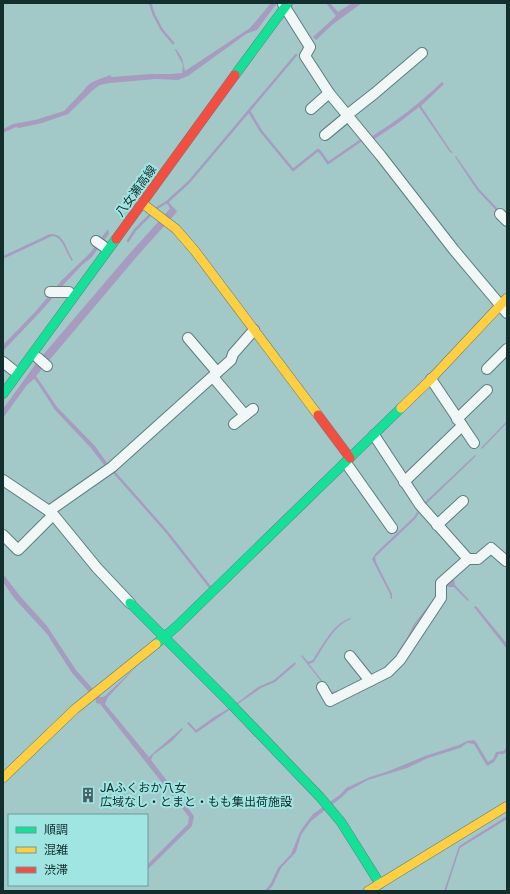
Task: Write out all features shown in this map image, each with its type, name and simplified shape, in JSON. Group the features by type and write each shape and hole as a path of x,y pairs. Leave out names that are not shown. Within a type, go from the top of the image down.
{"street":[{"path":"286,4 310,47 305,56 329,93 381,156 454,250 504,301 507,313"},
{"name":"八女瀬高線","path":"3,394 286,4"},
{"path":"325,135 422,52"},
{"path":"311,109 329,93"},
{"path":"142,203 176,229 195,251 348,461 392,528"},
{"path":"53,292 69,292"},
{"path":"3,778 98,689 164,638 431,379 504,301"},
{"path":"50,512 112,467 231,360 233,354 254,330"},
{"path":"188,338 215,374 249,412 234,424"},
{"path":"487,369 507,349"},
{"path":"38,358 47,366"},
{"path":"3,362 13,370"},
{"path":"431,379 474,443"},
{"path":"404,482 460,422 487,390"},
{"path":"374,435 420,505 468,559"},
{"path":"3,480 50,512 97,568 130,603 238,711 323,801 360,850 380,884"},
{"path":"437,525 463,501"},
{"path":"3,535 18,550 50,518 50,512"},
{"path":"322,687 330,701 368,678 388,672 400,660 441,598 441,583 468,559 478,559 491,548 506,561 507,560"},
{"path":"350,656 368,678"},
{"path":"368,891 507,806"}],"shaded area":[{"path":"271,3 277,3 257,30 246,34 188,76 178,80 156,79 100,85 68,114 42,123 19,128 16,127 3,133 3,129 13,124 35,120 64,111 89,84 110,75 112,77 182,73 183,65 175,50 176,49 182,58 185,71 250,28"},
{"path":"326,3 330,3 338,12 352,3 362,3 332,25 316,40 313,37 336,16"},
{"path":"442,82 444,84 421,106 453,152 452,153 419,107 373,140 371,137 408,111"},
{"path":"456,156 479,189 497,208 498,214 507,226 497,216 495,209 477,190 455,157"},
{"path":"171,205 177,211 176,213 139,254 36,376 57,407 95,446 107,463 104,465 91,448 55,410 34,379 27,385 3,418 3,409 37,362 168,211"},
{"path":"108,229 109,234 91,258 82,265 3,351 3,345 36,311 62,280 90,253"},
{"path":"50,234 55,234 62,239 73,260 72,261 62,242 56,237 52,236 3,259 3,256"},
{"path":"507,421 507,423 482,449 481,448"},
{"path":"475,455 476,456 423,507 422,505"},
{"path":"417,512 419,513 416,518 375,557 392,594 391,599 390,594 372,559 376,553 414,517"},
{"path":"466,565 467,567 454,579 455,585 469,600 468,601 454,587 448,587 446,585"},
{"path":"3,574 20,596 47,626 76,670 100,697 105,696 138,665 108,697 105,704 149,757 182,728 183,729 172,741 153,755 151,760 194,816 192,826 148,869 148,864 188,824 189,817 100,704 96,703 96,700 72,673 47,634 14,598 3,582"},
{"path":"436,596 438,597 416,624 411,635 398,654 397,653 414,624"},
{"path":"476,606 507,644 507,649 474,607"},
{"path":"351,618 335,631 314,662 309,664 331,692 341,690 358,681 359,682 333,694 331,694 301,656 302,655 308,662 313,660 334,629 345,620"},
{"path":"295,662 296,664 275,682 261,688 196,733 187,723 189,722 196,730 233,706 258,687 274,680"},
{"path":"474,740 488,762 493,759 496,752 503,751 507,747 507,751 504,754 499,754 494,762 487,766 474,744 467,743 460,748 428,758 407,768 368,780 348,791 311,821 301,835 296,852 281,868 273,885 268,891 265,891 271,883 278,868 291,854 300,832 313,814 341,794 346,788 425,756 467,741"},
{"path":"507,816 507,819 460,848 446,891 444,891 459,846"}],"waterway":[{"path":"150,3 154,15 162,30 173,43"},
{"path":"157,208 167,202 189,182 296,55"},
{"path":"249,111 261,131 293,170 318,150 328,163 363,139"},
{"path":"167,202 172,208"},
{"path":"128,241 135,230 149,216"},
{"path":"113,471 166,531 210,587"}],"traffic: fast":[{"path":"235,75 288,3"},
{"path":"3,394 116,239"},
{"path":"156,644 177,626 401,408"},
{"path":"130,603 229,702 320,797 341,822 380,884"}],"traffic: slow":[{"path":"142,203 176,229 195,251 318,415"},
{"path":"401,408 431,379 507,298"},
{"path":"3,778 75,709 156,644"},
{"path":"368,891 507,806"}],"traffic: jam":[{"path":"116,239 235,75"},
{"path":"318,415 350,458"}],"place":[{"name":"JAふくおか八女 広域なし・とまと・もも集出荷施設","path":"88,795"}]}
